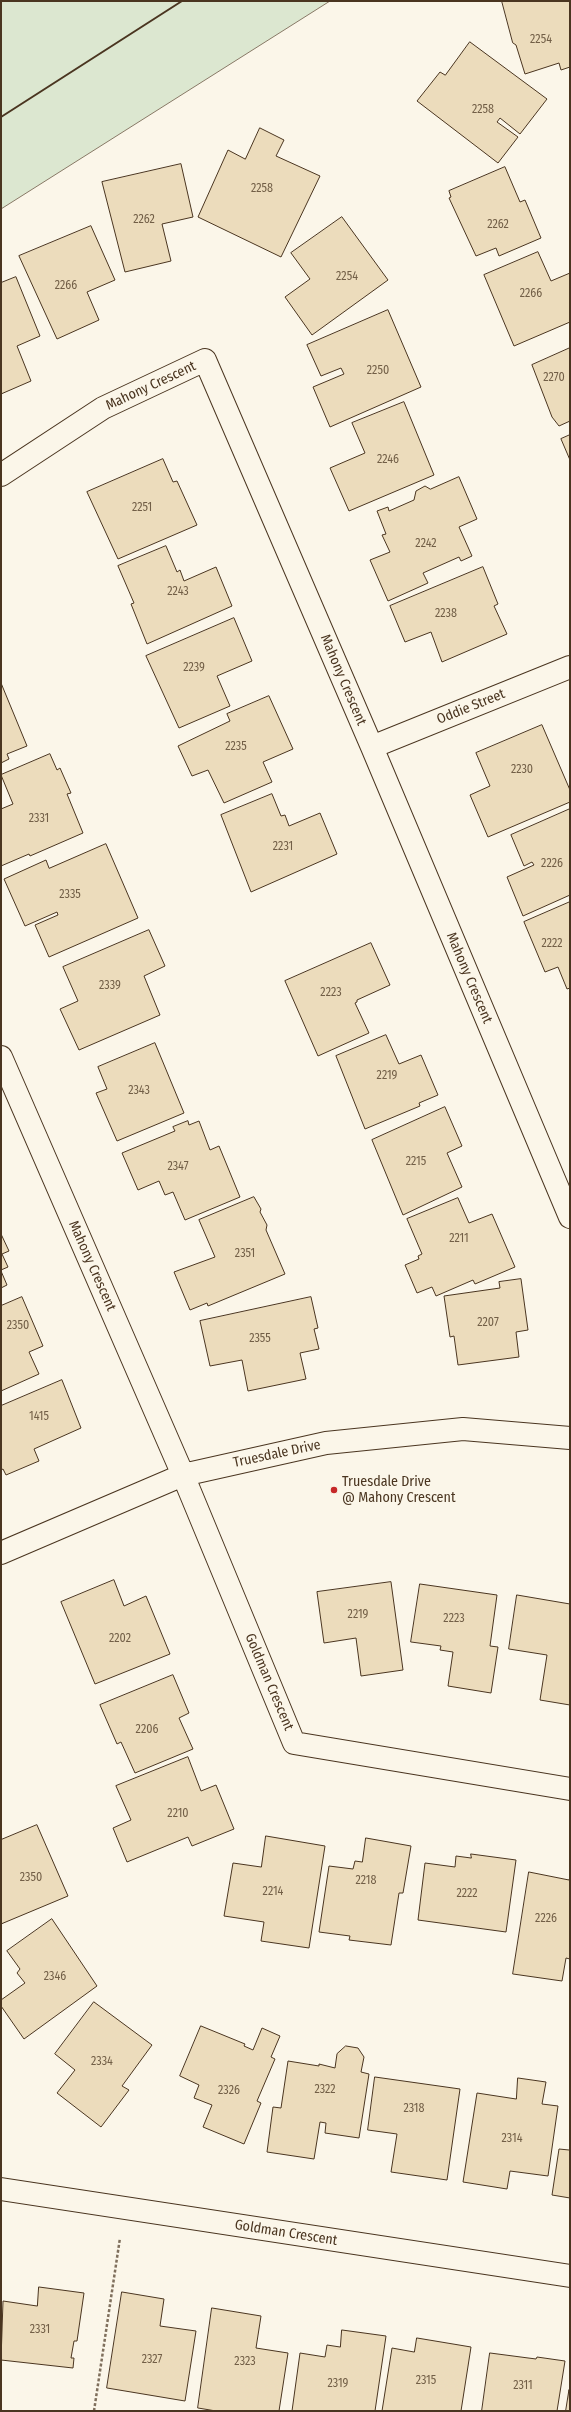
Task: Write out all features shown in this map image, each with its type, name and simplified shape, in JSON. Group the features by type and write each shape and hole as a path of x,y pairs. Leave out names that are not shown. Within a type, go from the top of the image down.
{"street":[{"name":"Mahony Crescent","path":"1,475 103,408 205,360 372,747 570,1217"},
{"name":"Oddie Street","path":"372,747 570,666"},
{"name":"Mahony Crescent","path":"1,1057 183,1475"},
{"name":"Truesdale Drive","path":"1,1553 183,1475 326,1443 463,1429 570,1438"},
{"name":"Goldman Crescent","path":"183,1475 294,1743 570,1789"},
{"name":"Goldman Crescent","path":"1,2189 570,2276"}],"path":[{"path":"94,2411 124,2208"}],"green space":[{"path":"1,1 330,1 1,209"}],"building":[{"path":"502,1 570,1 570,67 561,70 559,63 525,74 516,45 513,43"},
{"path":"470,42 547,99 520,134 500,118 497,122 518,137 498,163 417,101 440,72 445,75"},
{"path":"260,128 284,140 276,156 320,176 281,257 198,217 228,150 245,159"},
{"path":"181,164 193,217 162,224 171,261 125,272 102,182"},
{"path":"505,167 520,202 525,200 541,238 499,256 496,248 476,256 449,198 451,197 449,191"},
{"path":"342,217 388,280 312,335 285,297 310,279 291,253"},
{"path":"91,226 115,280 87,292 99,320 57,339 19,256"},
{"path":"538,252 551,281 570,273 570,322 514,346 484,275"},
{"path":"16,277 40,336 17,346 31,381 1,394 1,283"},
{"path":"388,310 421,387 330,427 313,387 344,374 341,368 321,376 307,345"},
{"path":"570,348 570,421 559,426 552,417 532,365"},
{"path":"404,402 434,475 349,511 330,468 365,453 352,423"},
{"path":"570,435 570,460 561,439"},
{"path":"163,459 173,482 177,481 197,525 118,559 87,492"},
{"path":"459,477 477,519 459,527 472,556 461,561 459,557 423,573 428,583 388,601 370,560 390,552 382,535 386,534 377,511 388,507 389,511 414,500 416,491 425,486 430,489"},
{"path":"166,546 177,572 180,570 184,581 216,567 232,606 147,644 131,604 134,603 118,566"},
{"path":"483,567 498,604 494,606 507,634 442,662 431,632 405,642 390,606"},
{"path":"234,618 252,661 217,676 230,706 179,728 146,656"},
{"path":"1,683 27,746 7,754 9,759 1,763"},
{"path":"269,696 293,749 263,762 272,782 224,803 208,770 192,776 178,746 230,721 227,714"},
{"path":"542,725 570,790 570,802 488,837 470,795 490,786 476,753"},
{"path":"50,754 57,770 60,768 71,793 67,794 83,833 30,856 29,854 1,866 1,809 13,804 1,775"},
{"path":"272,794 281,816 285,815 289,826 320,813 337,854 251,892 221,815"},
{"path":"570,809 570,895 523,916 507,877 534,865 532,862 524,866 511,835"},
{"path":"106,844 138,918 49,957 35,925 58,915 57,912 25,926 4,879 46,860 49,868"},
{"path":"570,902 570,988 567,989 558,967 545,972 524,922"},
{"path":"149,930 165,966 144,976 160,1015 79,1050 60,1009 78,1001 63,967"},
{"path":"371,943 390,985 357,1000 355,1003 369,1033 318,1056 285,981"},
{"path":"386,1035 399,1064 421,1055 438,1095 419,1103 420,1106 365,1129 336,1056"},
{"path":"155,1043 184,1113 117,1141 96,1093 107,1089 98,1067"},
{"path":"445,1107 462,1146 447,1153 462,1187 403,1215 372,1140"},
{"path":"188,1121 189,1125 199,1121 210,1150 219,1146 240,1197 185,1220 173,1192 165,1195 159,1181 138,1190 122,1153 175,1131 173,1127"},
{"path":"254,1197 261,1209 260,1212 267,1225 266,1230 285,1274 208,1306 207,1303 190,1310 174,1272 215,1257 199,1220"},
{"path":"458,1198 469,1223 492,1214 515,1267 475,1284 473,1280 436,1296 432,1287 417,1293 405,1265 419,1259 418,1256 422,1254 407,1219"},
{"path":"1,1234 9,1251 2,1254 8,1267 1,1270"},
{"path":"1,1271 7,1285 1,1288"},
{"path":"521,1279 528,1330 516,1332 519,1357 458,1365 454,1336 450,1337 444,1296 500,1288 499,1282"},
{"path":"22,1297 43,1346 29,1352 39,1374 1,1391 1,1306"},
{"path":"311,1297 318,1328 314,1329 319,1349 300,1353 306,1379 248,1391 242,1360 210,1366 200,1321"},
{"path":"62,1380 81,1428 34,1449 39,1461 6,1475 3,1469 1,1470 1,1406"},
{"path":"114,1580 124,1606 146,1596 170,1654 95,1684 61,1602"},
{"path":"391,1582 403,1670 361,1676 356,1638 324,1643 317,1592"},
{"path":"420,1584 497,1595 490,1646 498,1647 491,1693 448,1686 453,1652 440,1650 441,1646 411,1642"},
{"path":"517,1595 570,1604 570,1705 540,1700 547,1655 509,1649"},
{"path":"173,1675 189,1713 179,1718 193,1749 135,1773 121,1742 117,1744 100,1705"},
{"path":"188,1757 201,1791 216,1785 234,1829 192,1846 188,1837 127,1862 113,1828 131,1820 116,1786"},
{"path":"37,1825 68,1896 1,1924 1,1840"},
{"path":"266,1836 325,1846 309,1948 261,1941 264,1922 224,1916 233,1863 261,1867"},
{"path":"366,1838 411,1846 403,1893 399,1893 391,1945 349,1940 350,1936 319,1932 329,1866 353,1869 355,1861 362,1862"},
{"path":"471,1854 516,1860 506,1932 418,1920 425,1863 455,1867 456,1856 471,1858"},
{"path":"529,1872 569,1880 570,1877 570,1959 566,1958 562,1981 513,1974"},
{"path":"52,1919 97,1986 24,2039 1,2006 1,2000 25,1983 17,1973 20,1969 7,1951"},
{"path":"94,2002 152,2045 122,2086 129,2090 101,2127 57,2093 75,2070 55,2054"},
{"path":"201,2026 245,2044 244,2046 253,2050 262,2028 280,2036 271,2057 275,2059 257,2101 261,2103 244,2144 203,2127 212,2105 194,2098 199,2085 180,2076"},
{"path":"346,2046 358,2048 364,2057 361,2072 369,2074 359,2138 325,2133 326,2123 320,2122 314,2159 267,2152 273,2107 281,2108 288,2061 319,2066 319,2064 335,2068 337,2054"},
{"path":"375,2077 460,2089 447,2180 391,2172 397,2134 368,2130"},
{"path":"518,2078 546,2082 542,2104 558,2106 548,2176 510,2171 507,2189 463,2182 477,2093 516,2099"},
{"path":"570,2147 570,2198 552,2195 559,2149 569,2150"},
{"path":"39,2287 84,2293 77,2341 74,2341 71,2358 74,2358 73,2368 1,2360 3,2301 37,2306"},
{"path":"122,2292 164,2299 160,2326 196,2331 185,2401 107,2388"},
{"path":"212,2308 261,2316 256,2348 288,2353 279,2411 216,2411 198,2408"},
{"path":"342,2330 386,2336 375,2411 292,2411 300,2353 325,2357 327,2345 340,2347"},
{"path":"417,2338 471,2347 461,2411 382,2411 392,2348 414,2352"},
{"path":"490,2353 565,2361 557,2411 482,2411"},
{"path":"569,2390 570,2411 566,2411"}],"wall":[{"path":"1,117 182,1"}],"place":[{"name":"Truesdale Drive @ Mahony Crescent","path":"334,1490"}]}
